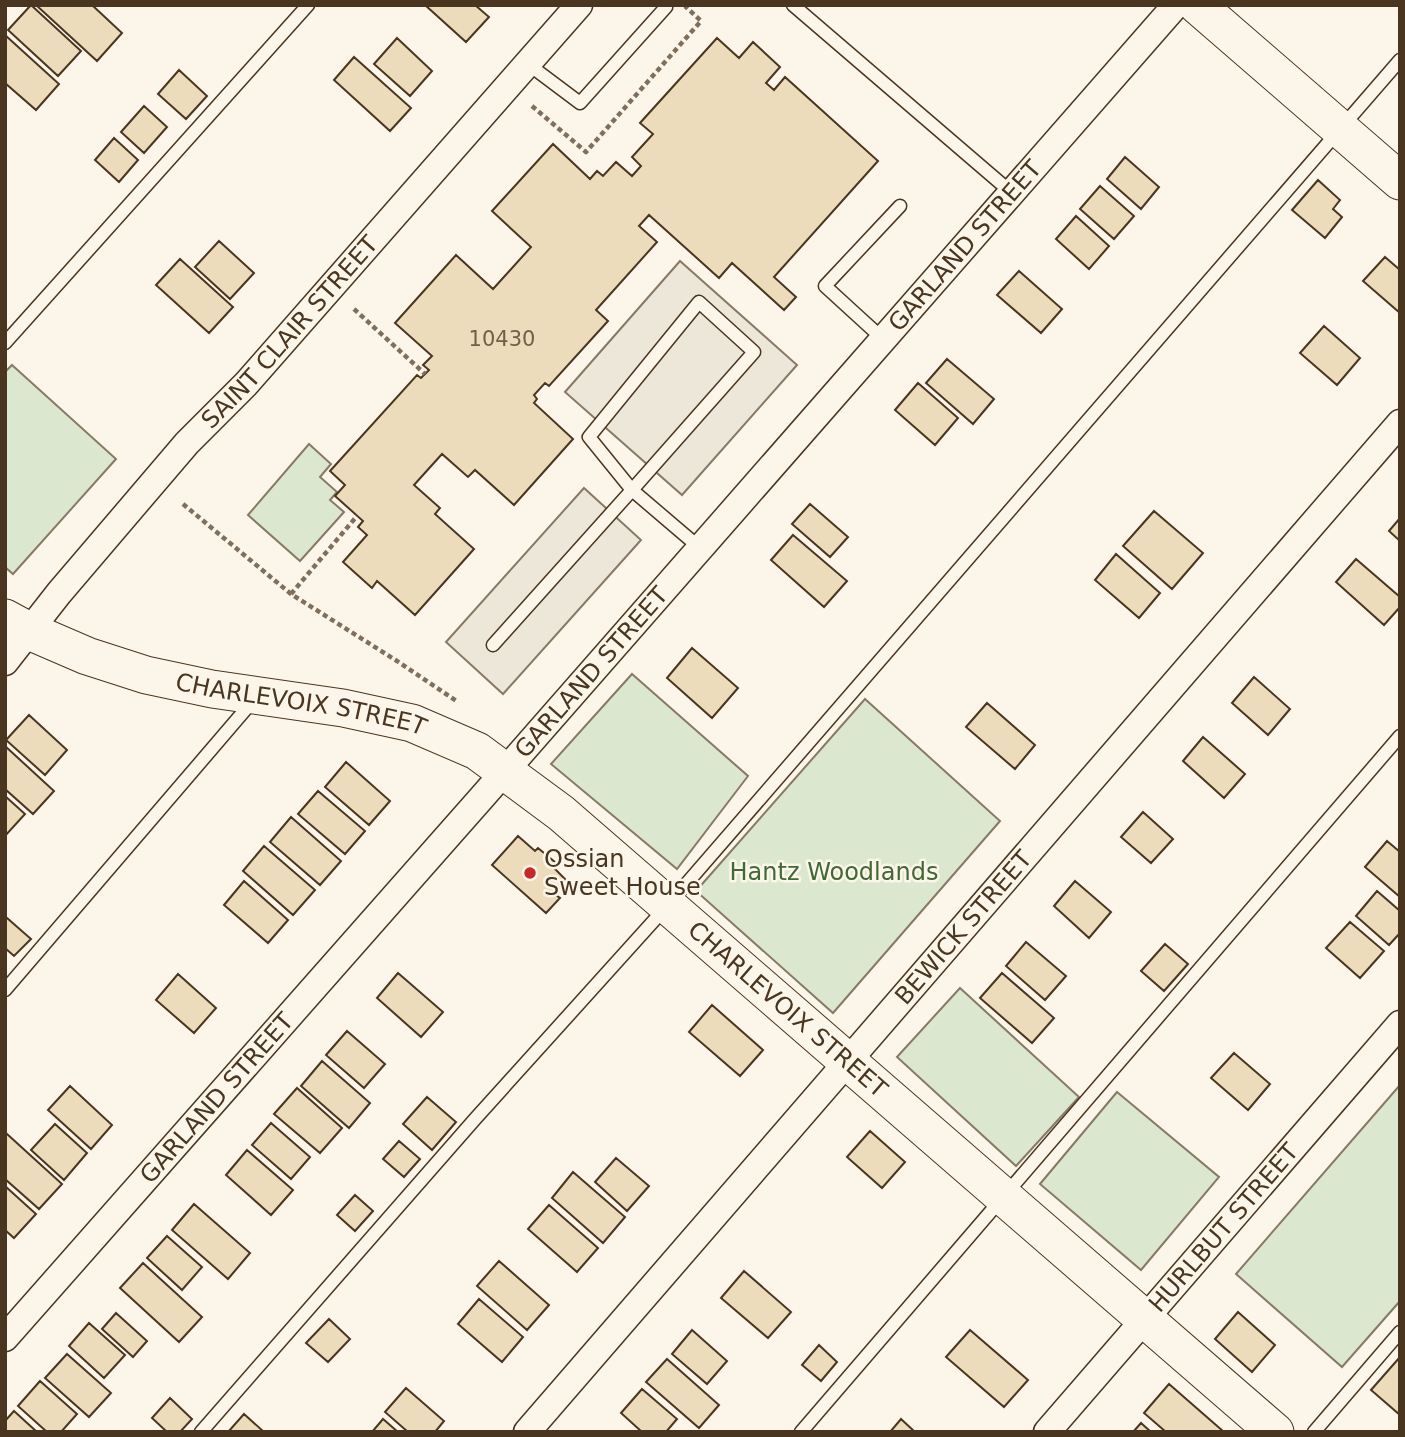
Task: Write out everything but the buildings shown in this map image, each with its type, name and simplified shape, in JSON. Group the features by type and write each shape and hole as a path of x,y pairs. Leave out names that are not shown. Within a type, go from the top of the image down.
{"street":[{"name":"SAINT CLAIR STREET","path":"5,662 17,624 58,593 187,443 246,383 579,5"},
{"name":"GARLAND STREET","path":"5,1338 1176,5"},
{"path":"1197,5 1400,181"},
{"name":"BEWICK STREET","path":"527,1432 1400,423"},
{"name":"CHARLEVOIX STREET","path":"17,624 87,656 146,675 212,690 343,708 412,723 477,751 561,813 1275,1432"},
{"name":"HURLBUT STREET","path":"1047,1432 1400,1024"}],"lane":[{"path":"5,343 308,5"},
{"path":"528,64 580,103 665,5"},
{"path":"793,5 1012,192"},
{"path":"201,1432 484,1109 668,905 1400,60"},
{"path":"883,339 825,286 900,206"},
{"path":"493,645 632,490 754,352 699,302 589,437 632,490 700,548"},
{"path":"5,990 257,696"},
{"path":"801,1432 1400,736"},
{"path":"1314,1432 1400,1332"}],"path":[{"path":"532,106 586,152 701,21 685,5"},
{"path":"354,309 425,374"},
{"path":"183,504 291,594 458,702"},
{"path":"291,594 357,516"}],"green space":[{"path":"12,365 116,459 13,574 5,567 5,372"},
{"path":"309,444 331,464 320,477 337,492 330,500 344,512 300,561 248,515"},
{"name":"Hantz Woodlands","path":"632,674 748,776 677,869 551,764"},
{"name":"Hantz Woodlands","path":"865,699 1000,821 833,1013 696,891"},
{"path":"960,988 1079,1097 1016,1166 897,1057"},
{"path":"1400,1085 1400,1301 1342,1367 1236,1274"},
{"path":"1117,1092 1219,1177 1141,1270 1040,1184"}],"shaded area":[{"path":"680,261 797,365 682,495 565,392"},
{"path":"584,488 641,540 503,694 446,642"}],"place":[{"name":"Ossian Sweet House","path":"530,873"}]}
